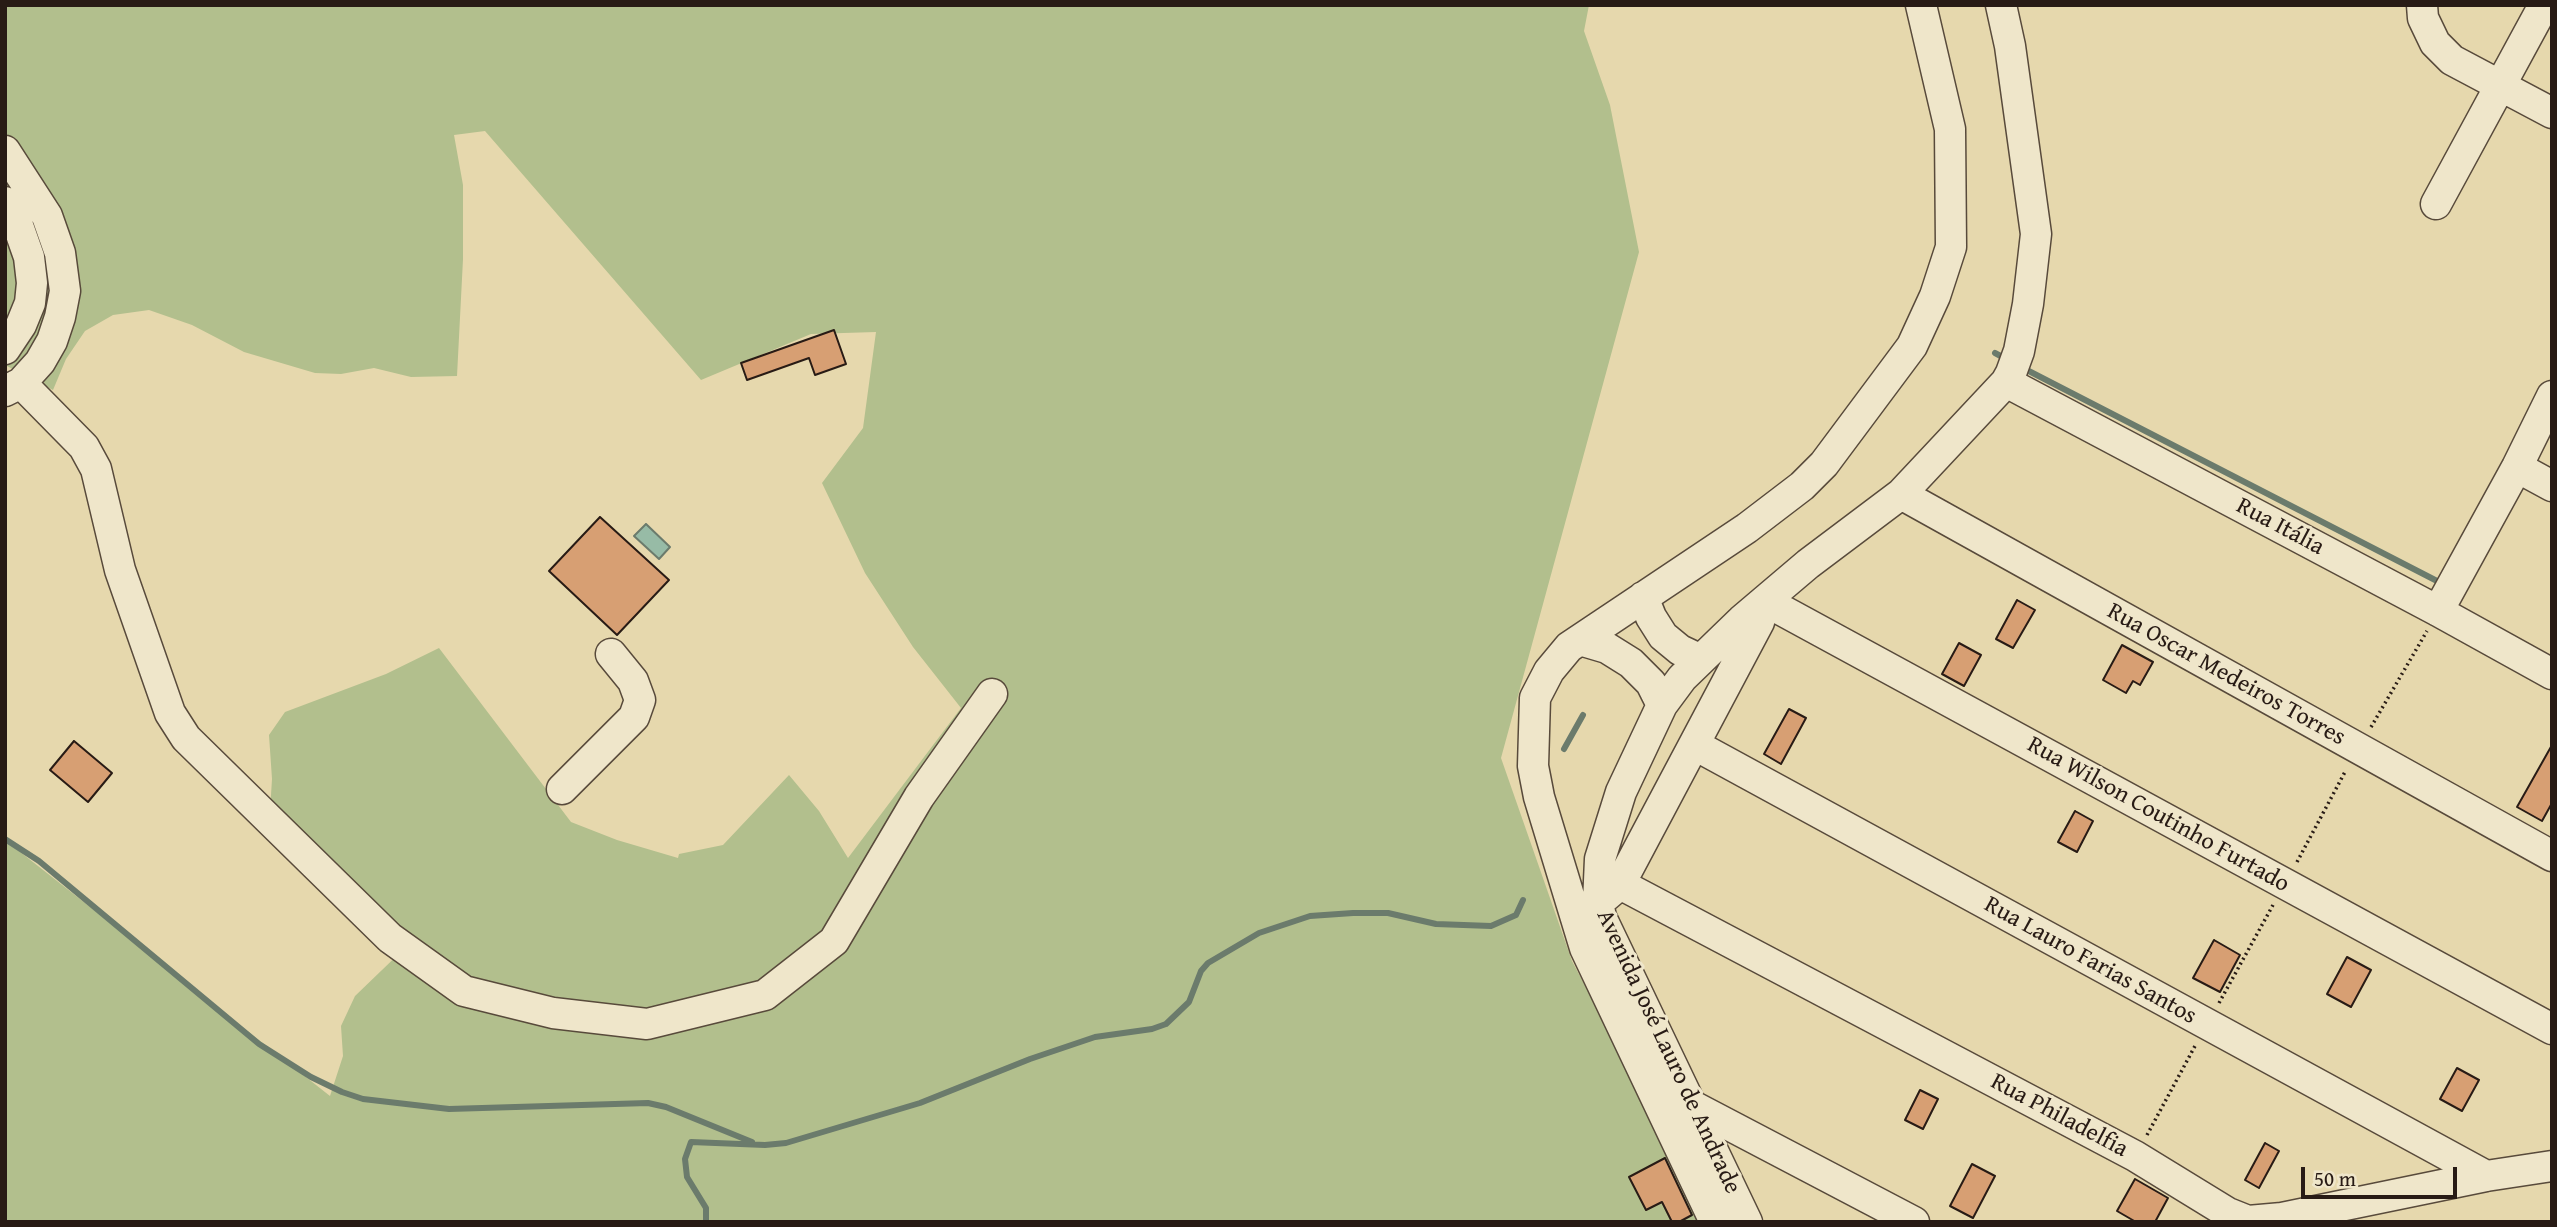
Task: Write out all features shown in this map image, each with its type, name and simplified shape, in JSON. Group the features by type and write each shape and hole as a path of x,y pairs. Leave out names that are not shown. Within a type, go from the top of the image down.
{"street":[{"name":"Avenida José Lauro de Andrade","path":"1714,1222 1585,948 1539,797 1533,766 1535,698 1549,671 1569,647 1747,528 1802,486 1824,464 1912,346 1935,296 1951,247 1951,130 1921,5"},
{"path":"2001,5 2010,46 2036,234 2028,304 2012,369"},
{"path":"2422,5 2423,18 2435,43 2452,60 2552,113"},
{"path":"2436,204 2544,5"},
{"path":"5,151 47,215 60,253 65,291 61,317 52,341 40,362 13,387 83,447 96,469 120,570 170,713 186,738 390,938 464,991 553,1013 647,1024 765,995 834,941 919,797 992,694"},
{"path":"5,202 16,220 29,257 32,283 30,303 21,324 5,349"},
{"name":"Avenida José Lauro de Andrade","path":"1747,1222 1601,917 1598,903 1600,859 1618,803 1662,705 1699,659 1808,564 1901,494 2012,369"},
{"name":"Rua Itália","path":"2012,369 2552,674"},
{"path":"2438,611 2517,467 2552,396"},
{"path":"2517,467 2552,486"},
{"name":"Rua Oscar Medeiros Torres","path":"1901,494 2552,856"},
{"path":"1643,597 1663,636 1680,650 1699,659"},
{"path":"1598,903 1620,884 1759,622 1765,601"},
{"name":"Rua Wilson Coutinho Furtado","path":"1765,601 2552,1029"},
{"path":"1580,640 1607,648 1631,663 1651,683 1662,705"},
{"path":"562,789 634,717 637,709 640,700 633,681 611,654"},
{"name":"Rua Lauro Farias Santos","path":"1695,745 2486,1176"},
{"name":"Rua Philadelfia","path":"1620,884 2135,1156 2228,1213 2248,1221 2282,1218 2486,1176 2552,1166"},
{"path":"1689,1104 1914,1222"}],"shaded area":[{"path":"5,5 1589,5 1584,31 1610,105 1639,252 1501,758 1572,961 1710,1222 5,1222 5,840 330,1096 343,1056 341,1026 355,996 409,944 270,811 272,779 269,735 285,712 386,674 439,648 571,822 617,840 678,858 679,854 723,845 789,775 819,811 848,858 961,708 913,647 865,573 822,483 863,428 876,332 811,334 701,380 485,131 454,135 463,185 463,259 457,376 411,377 374,368 341,374 315,373 244,352 192,325 149,310 113,315 85,331 66,359 53,390 5,365"},
{"path":"646,524 670,547 659,559 634,536"}],"building":[{"path":"834,330 846,364 815,375 809,358 747,380 741,363"},
{"path":"600,517 669,580 617,635 549,571"},
{"path":"2017,600 2035,610 2013,648 1996,639"},
{"path":"1959,643 1981,655 1964,686 1942,674"},
{"path":"2122,645 2153,662 2140,685 2133,681 2126,693 2103,680"},
{"path":"1789,709 1806,718 1781,764 1764,754"},
{"path":"74,741 112,773 88,802 50,770"},
{"path":"2552,745 2552,803 2542,821 2517,807"},
{"path":"2075,811 2093,821 2077,852 2058,842"},
{"path":"2214,940 2240,955 2220,992 2193,978"},
{"path":"2347,957 2371,970 2351,1007 2327,994"},
{"path":"2457,1068 2479,1080 2462,1111 2440,1099"},
{"path":"1920,1090 1938,1099 1923,1129 1905,1120"},
{"path":"2265,1143 2279,1151 2259,1188 2245,1180"},
{"path":"1665,1158 1692,1215 1679,1222 1672,1222 1662,1202 1646,1210 1629,1177"},
{"path":"1972,1164 1995,1176 1973,1218 1950,1206"},
{"path":"2135,1179 2168,1198 2155,1222 2136,1222 2117,1211"}],"waterway":[{"path":"1995,353 2008,360"},
{"path":"2021,367 2439,582"},
{"path":"1564,749 1583,715"},
{"path":"5,839 39,861 259,1044 311,1077 342,1092 363,1099 449,1109 648,1103 666,1107 752,1142"},
{"path":"706,1222 706,1208 687,1177 685,1159 691,1142 765,1145 786,1143 920,1103 1030,1059 1095,1037 1152,1029 1166,1024 1189,1002 1201,971 1208,963 1259,933 1310,916 1388,913 1436,924 1491,926 1516,915 1523,900"}]}
